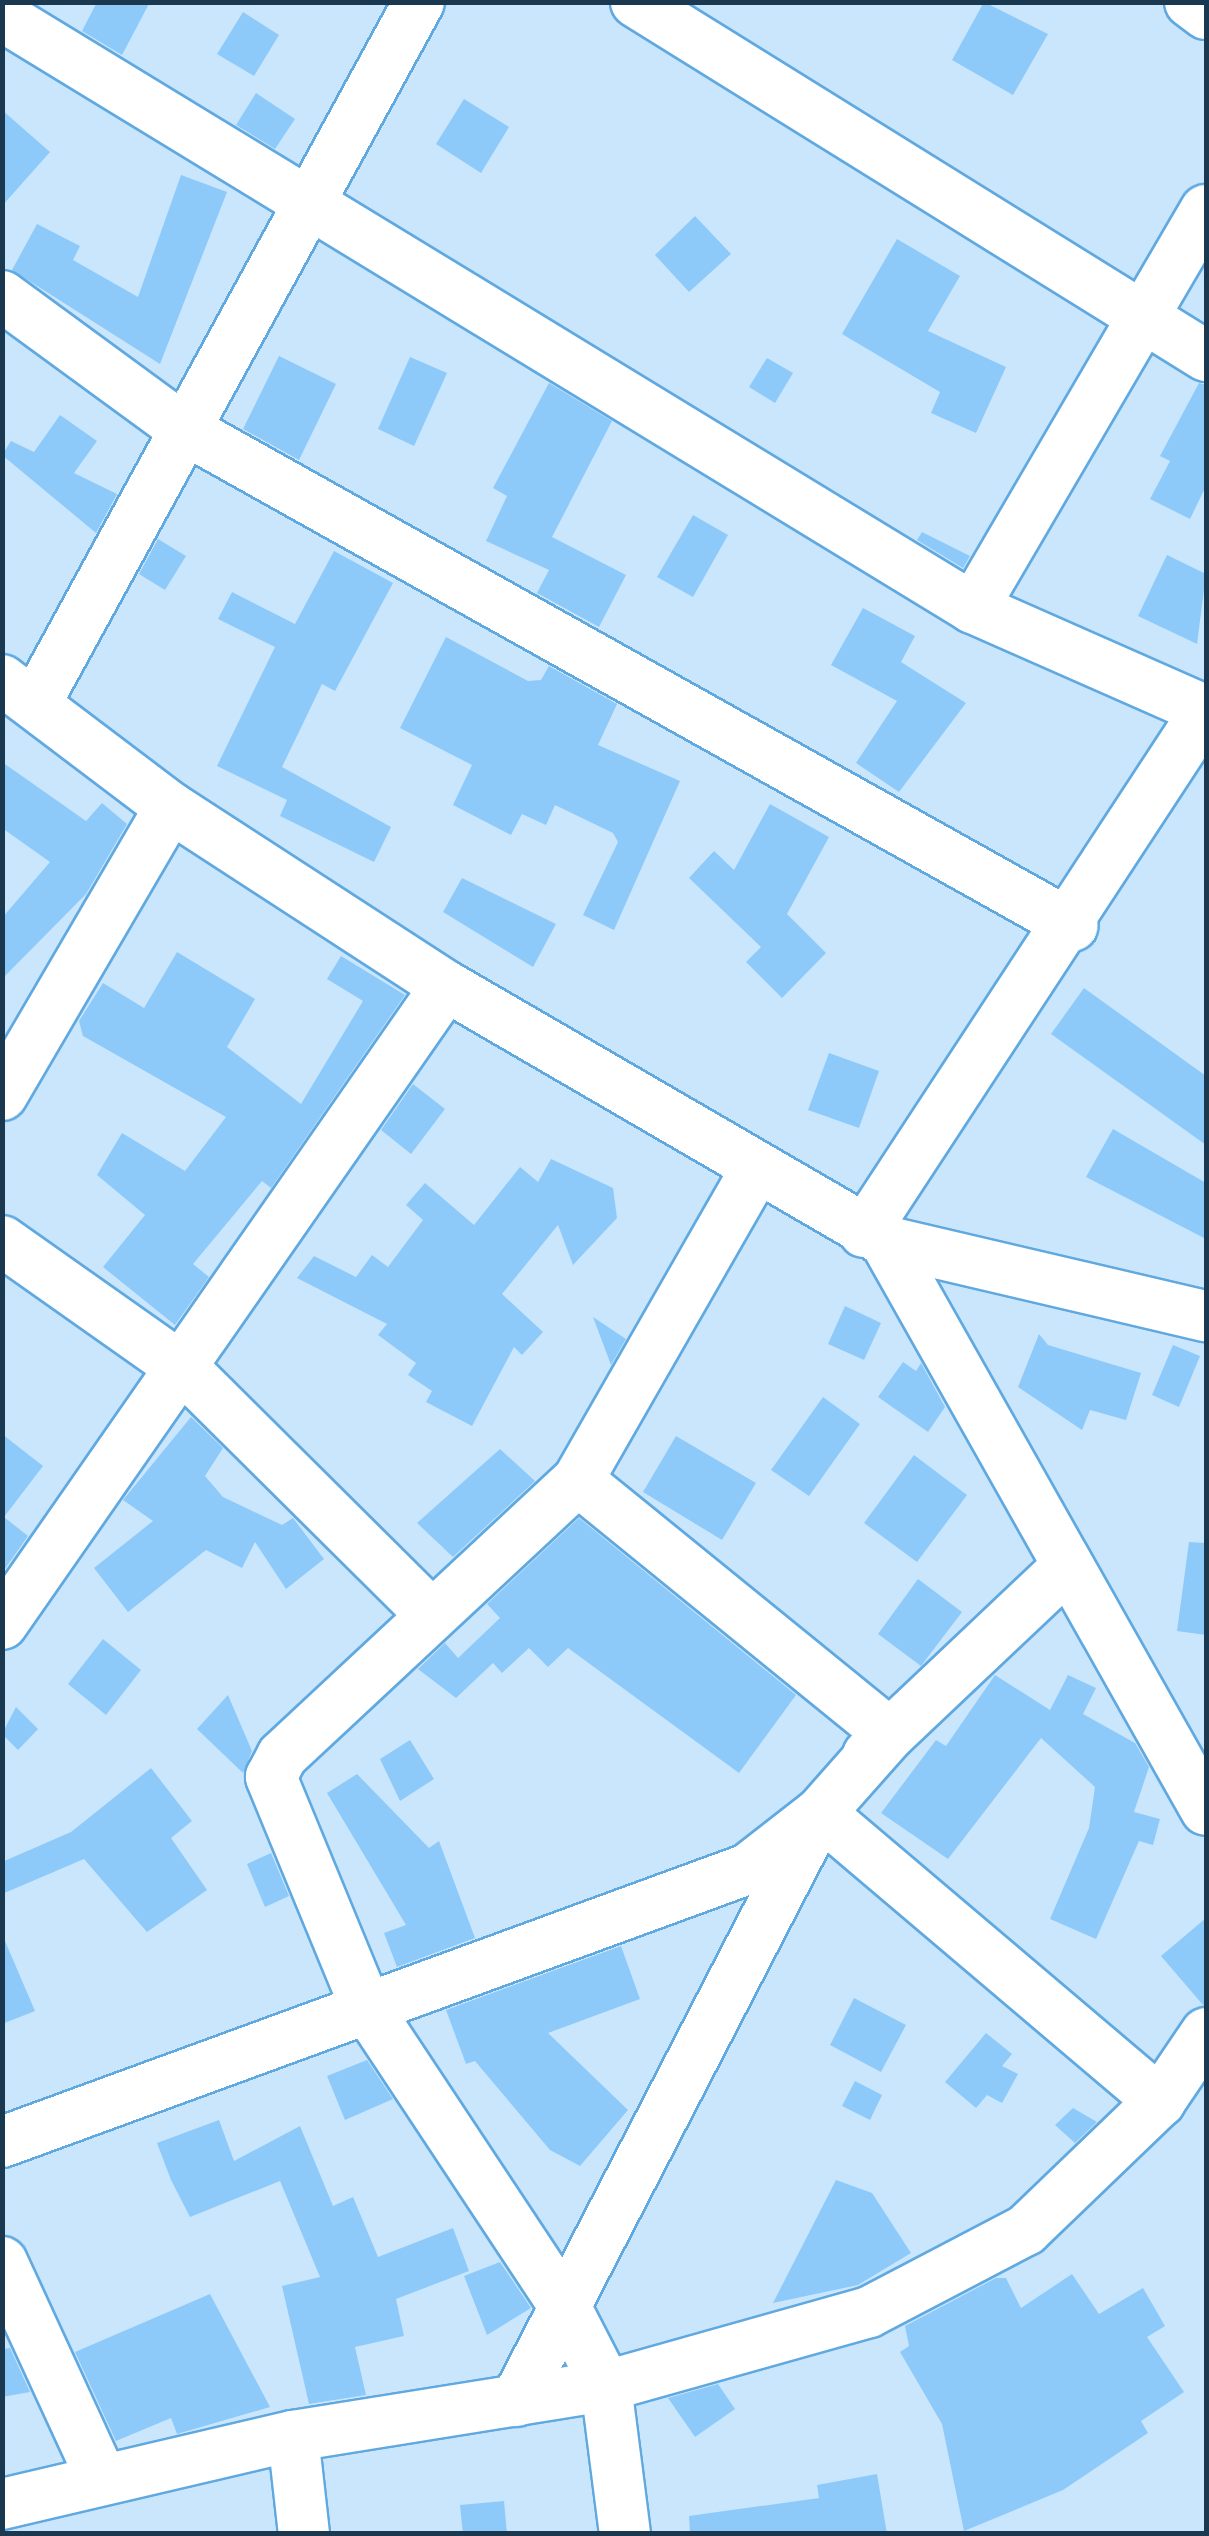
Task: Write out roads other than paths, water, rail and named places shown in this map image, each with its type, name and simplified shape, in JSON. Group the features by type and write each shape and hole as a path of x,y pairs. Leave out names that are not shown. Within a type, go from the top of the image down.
{"street":[{"path":"419,2 184,429 19,692 170,807 446,986 875,1236 1206,1316"},
{"path":"636,2 1142,322 1206,356"},
{"path":"1190,2 1206,14"},
{"path":"2,16 973,608 1206,710 875,1236"},
{"path":"973,608 1206,210"},
{"path":"2,296 184,429 1073,926"},
{"path":"2,1095 170,807"},
{"path":"2,1624 185,1370 446,986"},
{"path":"625,2534 606,2386 567,2310 364,2005 272,1777 282,1756 578,1480 756,1169"},
{"path":"875,1236 1206,1810"},
{"path":"2,1241 185,1370 431,1614"},
{"path":"578,1480 890,1734"},
{"path":"748,1869 1068,1567"},
{"path":"2,2142 364,2005 748,1869 820,1813 890,1734"},
{"path":"820,1813 1160,2101"},
{"path":"516,2401 567,2310 820,1813"},
{"path":"2,2504 293,2436 606,2386 870,2312 1026,2230 1160,2101 1206,2034"},
{"path":"2,2262 102,2479"},
{"path":"293,2436 304,2534"}]}
